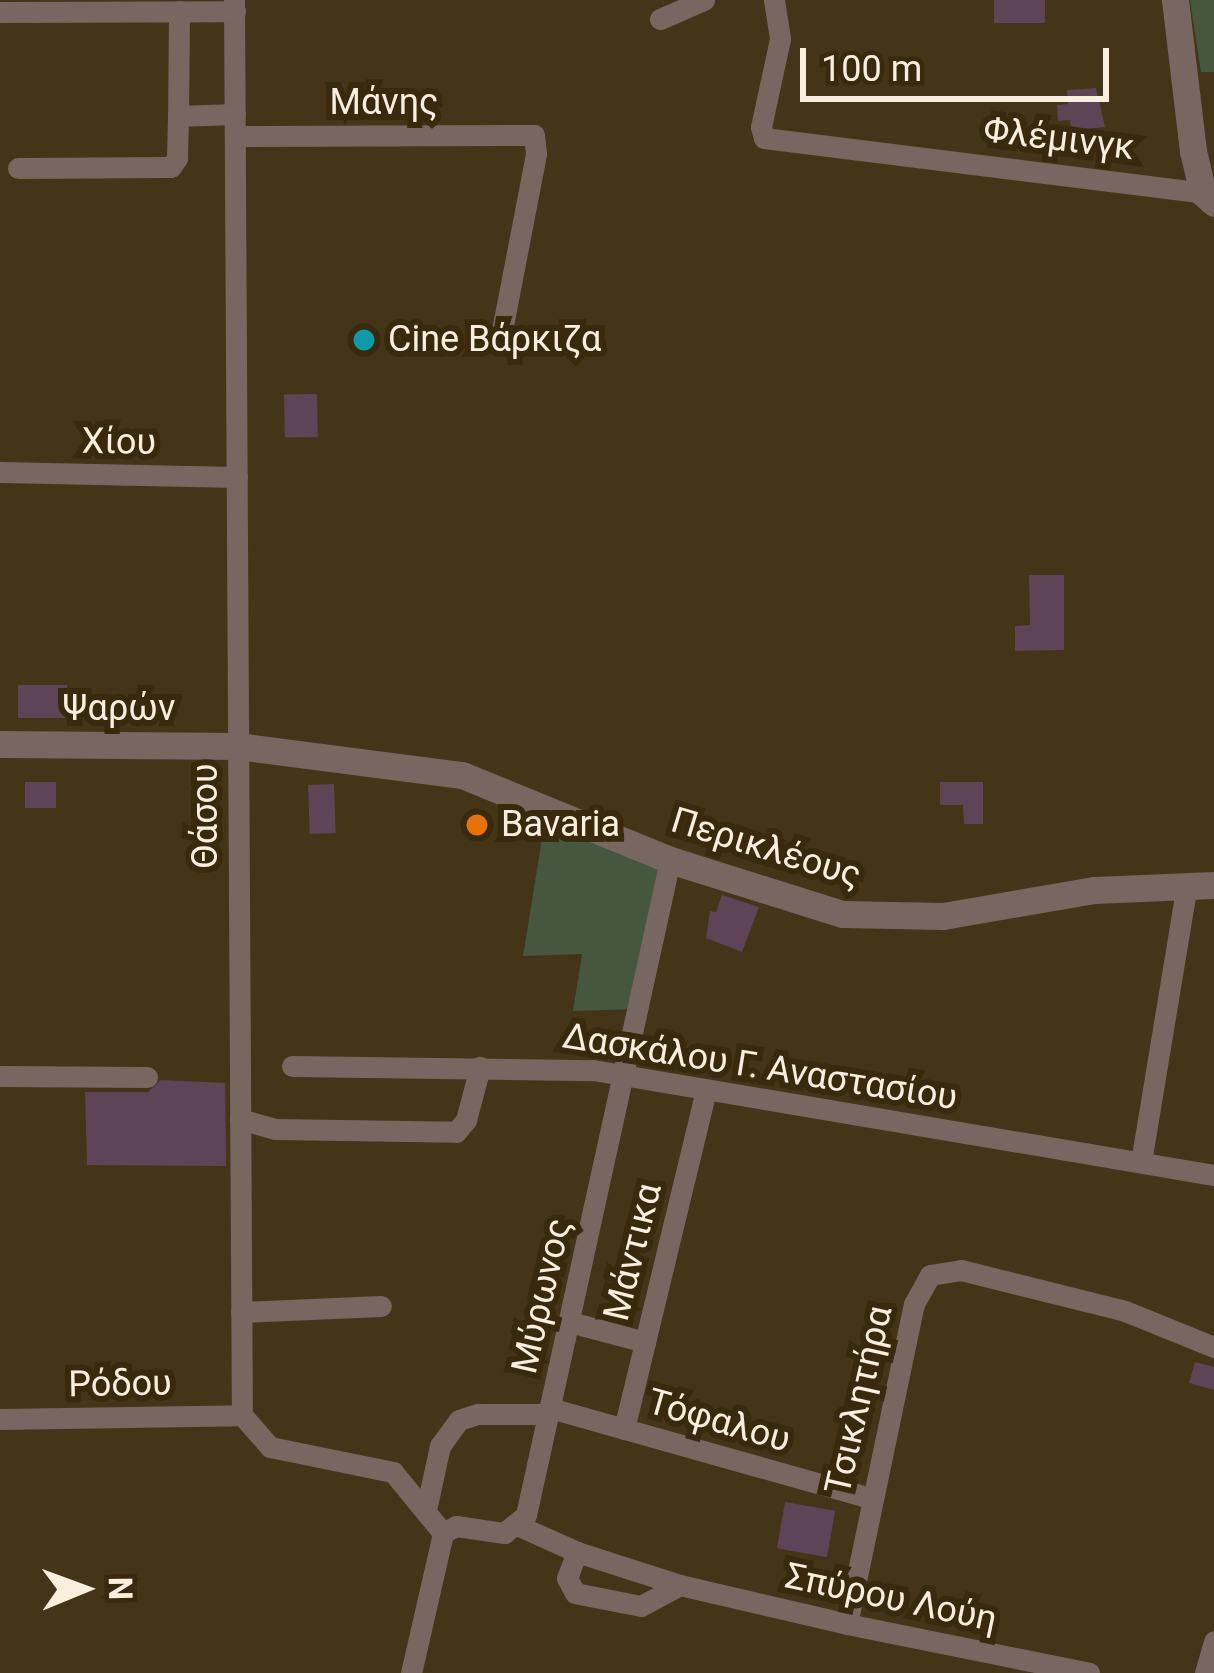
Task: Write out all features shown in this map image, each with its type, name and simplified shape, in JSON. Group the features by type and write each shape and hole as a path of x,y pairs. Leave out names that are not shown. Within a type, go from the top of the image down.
{"street":[{"path":"660,20 704,0"},
{"name":"Φλέμινγκ","path":"774,0 780,38 764,138 1209,198 1175,0"},
{"path":"0,12 179,11 235,5"},
{"name":"Θάσου","path":"235,5 242,1415"},
{"path":"18,168 172,167 177,158 179,11"},
{"name":"Μάνης","path":"178,116 235,125 534,135 536,154 502,330"},
{"name":"Χίου","path":"0,472 237,477"},
{"name":"Ψαρών","path":"0,744 238,746"},
{"name":"Περικλέους","path":"238,746 462,775 670,860 842,914 891,919 943,916 1094,890 1201,885"},
{"name":"Μύρωνος","path":"519,1526 570,1322 670,860"},
{"path":"1142,1162 1201,885"},
{"name":"Δασκάλου Γ. Αναστασίου","path":"292,1066 558,1066 1214,1175"},
{"path":"240,1119 275,1129 456,1132 466,1120 480,1066"},
{"path":"0,1076 147,1077"},
{"name":"Μάντικα","path":"624,1429 706,1090"},
{"name":"Τσικλητήρα","path":"847,1624 914,1304 923,1282 939,1270 961,1270 1125,1311 1214,1347"},
{"path":"241,1312 381,1306"},
{"path":"570,1322 645,1342"},
{"name":"Τόφαλου","path":"426,1510 440,1446 459,1420 478,1414 549,1411 871,1498"},
{"path":"242,1415 270,1447 393,1472 443,1533"},
{"name":"Ρόδου","path":"0,1419 242,1415"},
{"path":"411,1673 443,1533 456,1526 504,1534 519,1526"},
{"name":"Σπύρου Λούη","path":"519,1526 577,1552 680,1585 1089,1673"},
{"path":"577,1552 567,1578 575,1593 641,1606 680,1585"},
{"path":"1205,1673 1214,1641"}],"green space":[{"path":"1190,0 1214,0 1214,72 1201,72"},
{"path":"545,820 672,869 638,1009 573,1011 582,954 523,956"}],"building":[{"path":"994,0 1045,0 1045,23 994,23"},
{"path":"1096,88 1105,127 1071,130 1070,120 1058,121 1057,105 1068,104 1067,90"},
{"path":"317,394 318,437 285,438 284,395"},
{"path":"1029,575 1064,575 1064,650 1015,651 1015,626 1030,625"},
{"path":"18,685 67,685 67,718 18,718"},
{"path":"25,782 56,782 56,808 25,808"},
{"path":"940,782 983,782 983,824 964,824 963,805 940,805"},
{"path":"334,784 336,833 310,834 308,785"},
{"path":"722,895 759,907 742,952 706,938 710,911 716,912"},
{"path":"161,1080 225,1083 226,1166 87,1165 85,1092 148,1092"},
{"path":"1195,1362 1214,1367 1214,1390 1189,1383"},
{"path":"785,1502 835,1511 827,1557 777,1548"}],"place":[{"name":"Cine Βάρκιζα","path":"364,340"},
{"name":"Bavaria","path":"477,825"}]}
